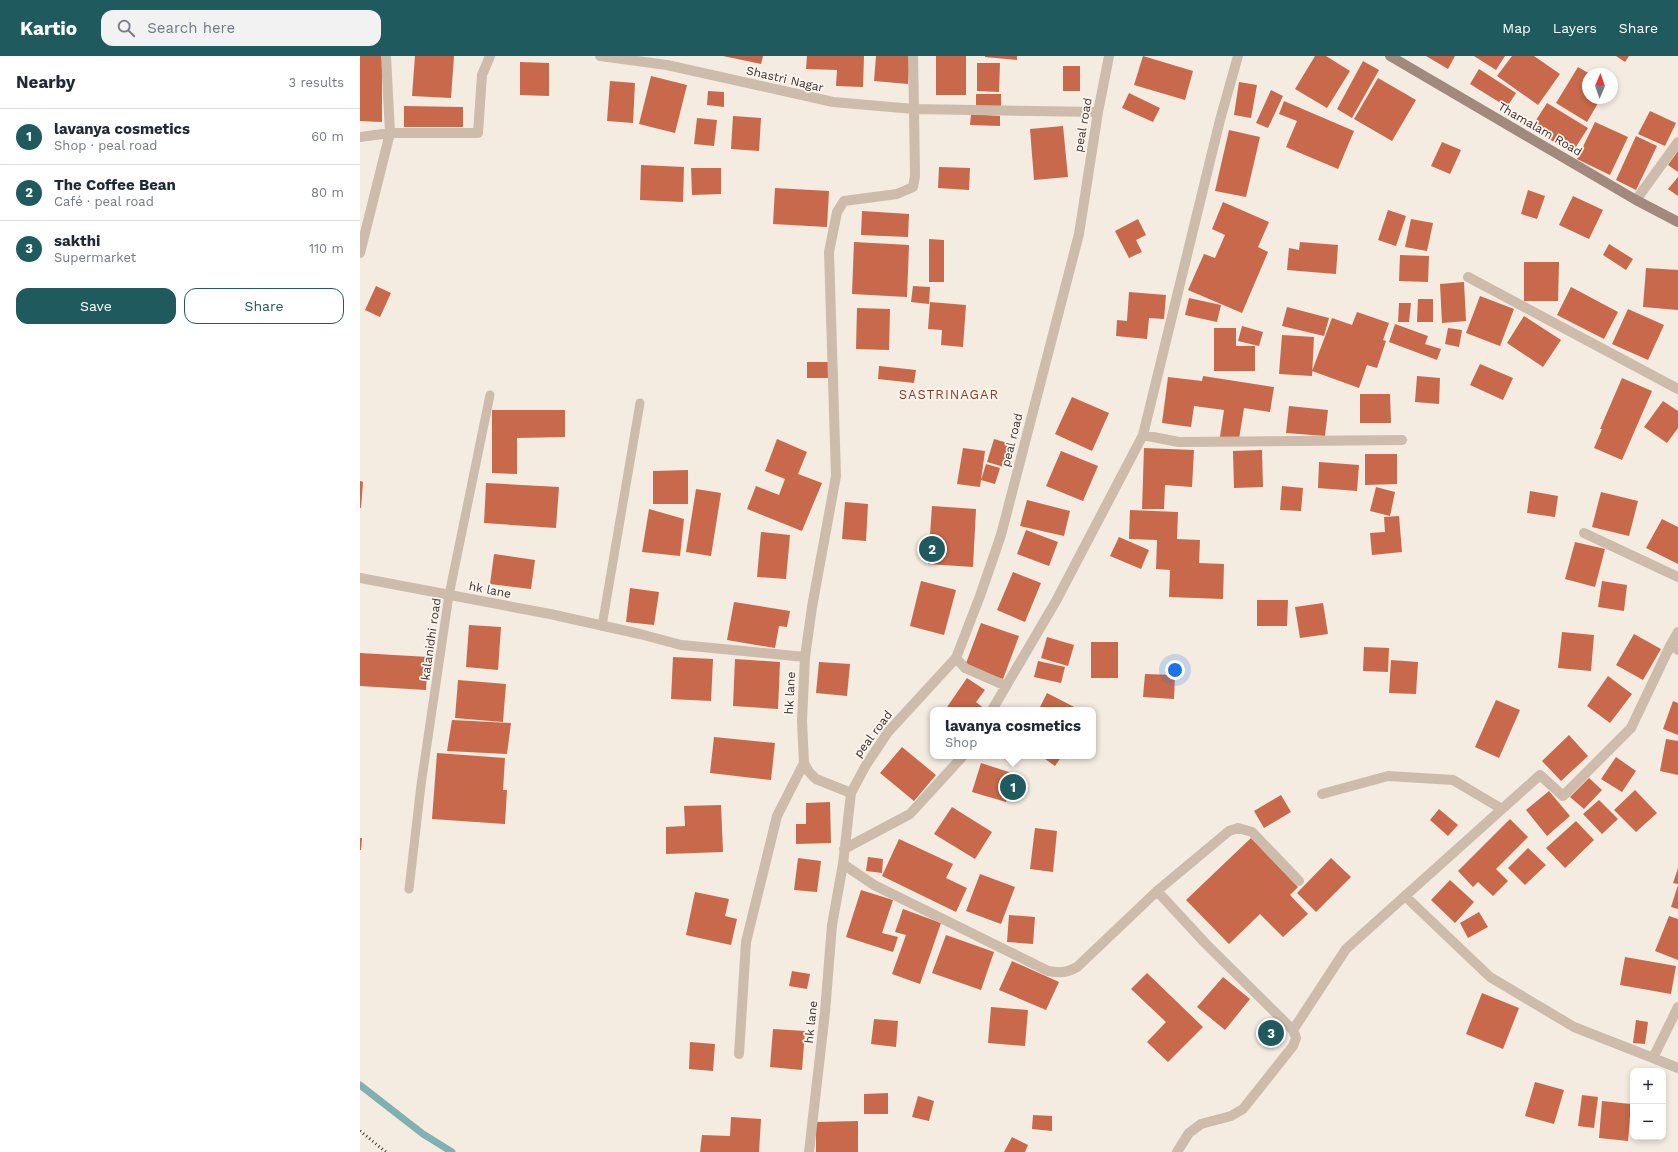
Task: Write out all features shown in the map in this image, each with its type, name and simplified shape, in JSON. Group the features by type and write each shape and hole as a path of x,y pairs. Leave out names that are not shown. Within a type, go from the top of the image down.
{"street":[{"path":"360,253 390,133 386,56"},
{"path":"360,136 390,133 478,133 482,75 490,56"},
{"name":"Shastri Nagar","path":"600,56 667,65 833,102 914,109 1098,112"},
{"path":"805,657 812,607 836,476 829,252 837,212 844,201 897,194 913,186 915,176 913,56"},
{"name":"peal road","path":"851,793 866,765 888,732 956,658 980,596 1001,535 1079,234 1098,112 1109,56"},
{"path":"994,707 1056,601 1143,435 1220,120 1238,56"},
{"name":"Thamalam Road","path":"1390,56 1636,200 1678,222"},
{"path":"1636,200 1678,142"},
{"path":"1468,277 1678,389"},
{"path":"1143,435 1179,442 1402,440"},
{"path":"1584,533 1678,577"},
{"name":"hk lane","path":"360,578 550,614 640,634 681,645 805,657 802,721 804,763"},
{"path":"1293,1030 1346,949 1540,775 1563,796 1631,728 1674,647 1678,632"},
{"path":"956,658 965,668 1006,686"},
{"path":"844,849 910,814 960,759"},
{"path":"804,763 809,772 816,779 851,793"},
{"path":"739,1054 746,942 777,816 804,763"},
{"path":"1322,794 1388,776 1453,780 1502,809"},
{"name":"hk lane","path":"809,1152 825,1012 832,925 843,864 851,793"},
{"path":"843,864 874,885 1048,971 1061,973 1068,972 1077,967 1157,891 1229,831 1238,828 1252,832 1299,881"},
{"path":"1157,891 1206,944 1293,1030 1296,1038 1293,1046 1243,1109 1231,1116 1201,1124 1189,1133 1177,1152"},
{"path":"1405,896 1490,977 1574,1026 1678,1068"},
{"path":"1653,1058 1678,1007"}],"lane":[{"name":"kalanidhi road","path":"409,889 421,785 449,595 490,395"},
{"path":"602,626 640,403"}],"building":[{"path":"360,56 382,56 382,122 360,121"},
{"path":"415,56 454,56 451,98 412,96"},
{"path":"723,56 763,56 761,64"},
{"path":"807,56 864,56 863,87 836,86 837,70 806,69"},
{"path":"876,56 910,56 908,84 874,81"},
{"path":"936,56 966,56 966,95 936,95"},
{"path":"1017,56 1017,60 985,57"},
{"path":"1143,56 1193,71 1185,100 1134,85"},
{"path":"1315,56 1326,56 1350,71 1327,108 1295,89"},
{"path":"1426,56 1455,56 1448,69"},
{"path":"1474,56 1505,56 1496,70"},
{"path":"1512,56 1534,56 1560,74 1538,105 1497,76"},
{"path":"1616,56 1629,56 1625,62"},
{"path":"1363,61 1379,70 1352,118 1337,109"},
{"path":"520,62 549,63 549,96 520,95"},
{"path":"977,63 1000,63 999,92 977,91"},
{"path":"1063,66 1080,66 1080,91 1063,91"},
{"path":"1578,67 1582,69 1582,104 1598,104 1587,122 1556,103"},
{"path":"1479,69 1516,93 1507,107 1470,84"},
{"path":"651,76 687,85 675,133 639,124"},
{"path":"1378,78 1416,100 1392,141 1354,119"},
{"path":"610,81 635,83 633,123 607,121"},
{"path":"1239,82 1257,85 1251,118 1234,115"},
{"path":"1271,90 1283,96 1268,128 1256,123"},
{"path":"708,91 724,92 724,107 707,105"},
{"path":"1129,93 1160,108 1153,122 1122,108"},
{"path":"976,94 1001,94 1001,106 976,106"},
{"path":"1284,101 1354,131 1338,169 1286,147 1297,121 1279,114"},
{"path":"1547,103 1588,128 1572,153 1531,128"},
{"path":"404,106 463,107 463,127 404,127"},
{"path":"1650,111 1676,123 1665,146 1638,134"},
{"path":"971,114 1000,116 1000,126 970,125"},
{"path":"733,116 761,118 759,151 731,149"},
{"path":"697,118 717,120 714,146 694,144"},
{"path":"1595,122 1628,137 1610,175 1577,159"},
{"path":"1063,126 1068,177 1034,180 1030,129"},
{"path":"1229,130 1260,137 1246,197 1215,191"},
{"path":"1636,136 1657,146 1636,190 1616,180"},
{"path":"1442,142 1461,150 1450,174 1431,166"},
{"path":"1678,151 1678,172 1668,165"},
{"path":"641,165 684,167 683,202 640,200"},
{"path":"939,167 970,168 969,190 938,188"},
{"path":"691,168 721,168 721,194 692,195"},
{"path":"1678,177 1678,196 1668,189"},
{"path":"775,188 829,191 827,227 773,224"},
{"path":"1528,190 1545,196 1537,219 1521,214"},
{"path":"1573,196 1603,210 1589,239 1559,225"},
{"path":"1223,202 1269,222 1258,247 1268,252 1242,313 1188,290 1204,254 1215,258 1225,235 1212,229"},
{"path":"1388,210 1406,216 1396,246 1378,240"},
{"path":"862,211 909,214 908,237 861,235"},
{"path":"1138,219 1146,235 1136,240 1142,252 1129,258 1115,231"},
{"path":"1411,219 1433,223 1427,251 1405,247"},
{"path":"929,239 944,240 944,282 929,282"},
{"path":"854,242 909,245 907,297 852,294"},
{"path":"1300,242 1338,245 1336,274 1287,270 1289,248 1299,250"},
{"path":"1609,244 1633,259 1626,270 1603,255"},
{"path":"1400,255 1429,256 1428,282 1399,281"},
{"path":"1524,262 1559,262 1558,301 1524,301"},
{"path":"1646,268 1678,270 1678,310 1643,307"},
{"path":"1464,282 1466,321 1442,323 1440,284"},
{"path":"376,286 391,293 380,317 365,310"},
{"path":"913,286 930,287 929,304 911,302"},
{"path":"1571,287 1618,312 1604,339 1557,315"},
{"path":"1129,292 1166,295 1164,319 1149,318 1147,339 1116,336 1117,320 1127,321"},
{"path":"1480,296 1514,309 1500,346 1466,333"},
{"path":"1189,298 1221,305 1217,322 1185,315"},
{"path":"1418,299 1433,299 1433,322 1417,322"},
{"path":"930,302 966,305 963,347 941,345 942,330 928,329"},
{"path":"1399,303 1411,303 1409,322 1398,322"},
{"path":"1287,307 1329,318 1324,336 1282,326"},
{"path":"857,308 890,309 889,350 856,349"},
{"path":"1628,309 1664,325 1648,360 1612,344"},
{"path":"1357,312 1389,323 1383,340 1386,341 1377,368 1367,365 1359,388 1312,371 1332,318 1352,325"},
{"path":"1524,316 1561,340 1543,367 1507,343"},
{"path":"1395,324 1428,336 1425,344 1441,349 1437,360 1389,342"},
{"path":"1242,326 1263,332 1259,346 1238,341"},
{"path":"1214,328 1236,328 1236,346 1255,346 1255,371 1214,371"},
{"path":"1448,328 1462,330 1459,347 1445,344"},
{"path":"1282,335 1314,337 1312,376 1279,374"},
{"path":"807,362 830,362 830,378 807,378"},
{"path":"1480,364 1513,378 1503,400 1470,385"},
{"path":"879,366 916,370 914,383 878,379"},
{"path":"1203,376 1274,387 1270,412 1244,408 1239,439 1220,437 1224,410 1194,406 1191,427 1162,423 1168,377 1202,381"},
{"path":"1417,376 1440,378 1439,404 1415,402"},
{"path":"1622,378 1652,391 1622,460 1594,448 1602,429 1600,429"},
{"path":"1360,394 1390,394 1391,423 1360,423"},
{"path":"1072,397 1109,413 1092,451 1055,434"},
{"path":"1663,401 1678,411 1678,428 1667,443 1644,427"},
{"path":"1289,406 1328,410 1325,436 1286,433"},
{"path":"492,410 565,410 565,437 517,438 517,474 492,473"},
{"path":"777,439 807,452 798,474 822,483 802,531 747,509 756,486 779,495 785,479 765,471"},
{"path":"994,439 1011,444 1004,467 987,462"},
{"path":"963,448 985,451 980,487 957,484"},
{"path":"1144,448 1194,450 1192,487 1165,485 1164,509 1142,509"},
{"path":"1262,450 1263,487 1234,488 1233,451"},
{"path":"1061,451 1098,466 1083,501 1046,486"},
{"path":"1365,454 1397,454 1397,484 1365,485"},
{"path":"1319,462 1359,465 1357,491 1318,488"},
{"path":"986,464 1000,468 995,484 981,480"},
{"path":"688,470 688,504 653,504 653,471"},
{"path":"360,481 363,482 361,508 360,508"},
{"path":"486,483 559,487 556,528 484,523"},
{"path":"1282,486 1303,488 1301,511 1280,510"},
{"path":"1376,487 1395,492 1390,516 1370,511"},
{"path":"696,489 721,493 711,556 686,552"},
{"path":"1530,491 1558,496 1555,517 1527,513"},
{"path":"1601,492 1638,501 1629,536 1592,527"},
{"path":"1027,500 1070,511 1064,536 1020,526"},
{"path":"845,502 868,504 866,541 842,539"},
{"path":"932,506 976,509 973,567 928,564"},
{"path":"649,509 684,519 680,556 642,552"},
{"path":"1130,510 1178,512 1177,539 1200,540 1199,563 1224,564 1223,599 1169,597 1170,570 1156,569 1157,540 1129,539"},
{"path":"1399,516 1402,552 1372,555 1370,533 1385,532 1384,517"},
{"path":"1662,519 1678,527 1678,564 1646,548"},
{"path":"1026,530 1058,542 1049,566 1017,554"},
{"path":"761,532 790,535 786,579 757,577"},
{"path":"1119,537 1149,550 1141,569 1110,556"},
{"path":"1575,542 1605,549 1595,587 1565,579"},
{"path":"494,554 535,560 531,589 490,584"},
{"path":"1013,572 1041,583 1025,622 997,610"},
{"path":"921,581 956,590 944,635 910,626"},
{"path":"1602,581 1627,585 1624,611 1598,607"},
{"path":"630,588 659,592 654,625 626,622"},
{"path":"1257,600 1288,600 1287,626 1257,626"},
{"path":"734,602 790,611 787,627 779,626 775,648 727,640"},
{"path":"1323,603 1328,634 1300,638 1295,607"},
{"path":"981,623 1019,636 1003,679 965,666"},
{"path":"469,625 501,627 498,670 466,667"},
{"path":"1562,632 1594,635 1591,671 1558,668"},
{"path":"1634,634 1661,649 1643,680 1616,665"},
{"path":"1047,637 1074,645 1068,666 1041,658"},
{"path":"1091,642 1118,642 1118,678 1091,678"},
{"path":"1364,647 1389,648 1388,672 1363,671"},
{"path":"360,653 428,657 426,690 360,686"},
{"path":"673,657 713,659 711,701 671,699"},
{"path":"735,659 780,662 778,709 733,706"},
{"path":"1391,660 1418,662 1416,694 1389,693"},
{"path":"1038,661 1065,667 1061,683 1034,677"},
{"path":"819,662 850,664 847,696 816,693"},
{"path":"1145,674 1175,675 1174,699 1143,697"},
{"path":"1608,676 1632,694 1610,723 1587,706"},
{"path":"967,678 985,690 976,702 982,707 947,707"},
{"path":"458,680 506,684 503,722 455,718"},
{"path":"1047,693 1074,707 1040,707"},
{"path":"1496,700 1520,710 1499,758 1475,747"},
{"path":"1673,701 1678,703 1678,735 1663,729"},
{"path":"452,720 511,723 507,754 447,751"},
{"path":"1569,735 1588,756 1561,781 1542,761"},
{"path":"714,737 775,743 771,780 710,773"},
{"path":"1666,739 1678,741 1678,775 1660,771"},
{"path":"902,747 936,775 914,801 880,773"},
{"path":"437,753 505,758 503,790 507,790 505,824 432,819"},
{"path":"1616,757 1636,771 1622,792 1601,779"},
{"path":"1004,759 1019,759 1014,766"},
{"path":"1045,759 1060,759 1055,766"},
{"path":"981,763 1015,774 1006,802 972,792"},
{"path":"1589,778 1602,790 1584,809 1570,797"},
{"path":"1635,790 1657,813 1636,832 1614,810"},
{"path":"1549,791 1570,816 1547,836 1526,810"},
{"path":"1281,795 1291,812 1264,828 1254,811"},
{"path":"1599,800 1618,819 1602,834 1583,814"},
{"path":"830,802 831,843 796,844 796,824 806,824 806,803"},
{"path":"721,805 723,852 666,854 666,827 685,826 684,806"},
{"path":"952,807 992,832 975,859 934,834"},
{"path":"1439,809 1458,825 1448,836 1430,820"},
{"path":"1510,819 1528,837 1496,869 1508,881 1493,896 1478,882 1473,887 1458,871"},
{"path":"1576,821 1594,840 1565,868 1546,848"},
{"path":"1035,828 1057,831 1053,872 1030,869"},
{"path":"360,838 362,838 361,850 360,850"},
{"path":"1251,838 1298,887 1290,895 1308,914 1283,937 1260,914 1229,944 1186,900"},
{"path":"899,839 953,864 946,878 967,888 956,912 882,876"},
{"path":"1528,848 1546,865 1525,885 1508,868"},
{"path":"868,857 883,859 882,873 866,871"},
{"path":"798,858 821,861 817,892 794,890"},
{"path":"1331,858 1351,877 1316,912 1297,893"},
{"path":"1678,868 1678,884 1673,883"},
{"path":"980,874 1015,887 1001,924 966,911"},
{"path":"1450,880 1474,902 1455,923 1431,900"},
{"path":"1678,885 1678,909 1671,907"},
{"path":"861,890 893,900 882,933 898,937 893,952 846,937"},
{"path":"695,892 729,899 725,916 737,919 731,945 686,935"},
{"path":"903,909 941,923 920,984 892,974 906,935 895,932"},
{"path":"1479,912 1488,927 1468,938 1460,923"},
{"path":"1009,915 1035,917 1033,944 1007,942"},
{"path":"1669,916 1678,919 1678,960 1655,951"},
{"path":"946,935 994,952 981,990 932,973"},
{"path":"1625,957 1676,966 1671,994 1620,985"},
{"path":"1012,961 1059,982 1046,1010 999,990"},
{"path":"792,971 810,974 807,989 789,986"},
{"path":"1147,973 1203,1027 1168,1062 1147,1042 1166,1022 1131,989"},
{"path":"1223,977 1250,999 1225,1030 1197,1007"},
{"path":"1482,993 1519,1008 1503,1049 1466,1034"},
{"path":"991,1007 1028,1010 1025,1046 988,1043"},
{"path":"874,1019 898,1021 896,1047 871,1044"},
{"path":"1636,1020 1648,1022 1645,1044 1633,1043"},
{"path":"773,1029 805,1031 802,1070 770,1067"},
{"path":"690,1042 715,1044 713,1071 689,1069"},
{"path":"1535,1082 1564,1090 1554,1124 1525,1116"},
{"path":"888,1093 888,1114 864,1114 864,1094"},
{"path":"1582,1095 1598,1097 1594,1128 1578,1126"},
{"path":"918,1096 934,1101 929,1121 912,1117"},
{"path":"1602,1101 1630,1104 1628,1141 1599,1138"},
{"path":"1033,1115 1052,1116 1052,1131 1032,1129"},
{"path":"731,1117 761,1119 759,1152 700,1152 702,1135 730,1136"},
{"path":"858,1121 858,1152 816,1152 816,1122"},
{"path":"1012,1137 1028,1145 1025,1152 1004,1152"}],"waterway":[{"path":"360,1085 423,1134 452,1152"}],"railway":[{"path":"360,1131 386,1152"}],"place":[{"name":"The Coffee Bean","path":"932,549"},
{"name":"lavanya cosmetics","path":"1013,787"},
{"name":"sakthi","path":"1271,1033"}],"district":[{"name":"SASTRINAGAR","path":"949,394"}]}
